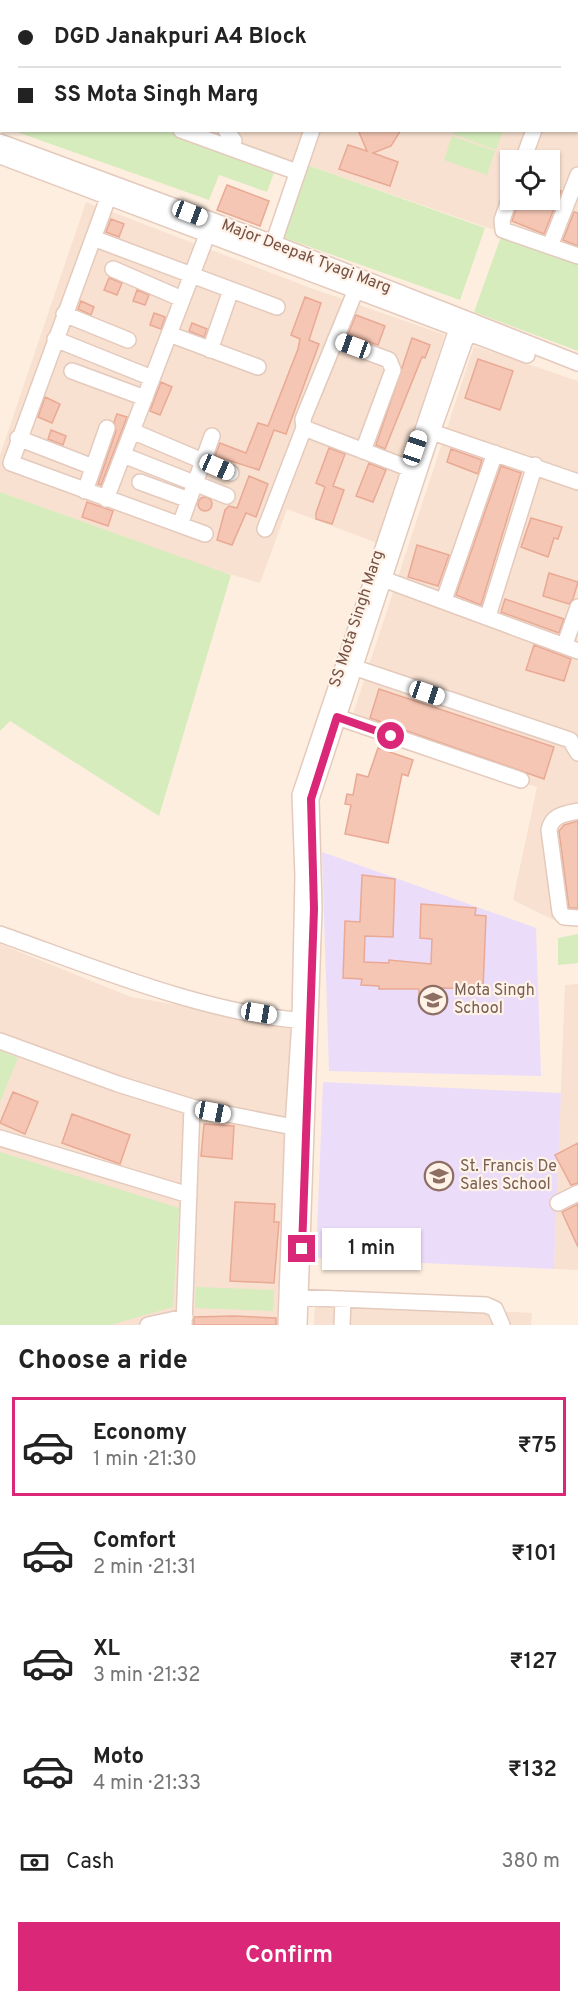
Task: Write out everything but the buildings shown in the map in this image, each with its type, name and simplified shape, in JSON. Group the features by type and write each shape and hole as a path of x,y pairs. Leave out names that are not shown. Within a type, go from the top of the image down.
{"street":[{"path":"187,132 297,172"},
{"path":"268,258 311,132"},
{"path":"527,150 533,132"},
{"name":"Major Deepak Tyagi Marg","path":"0,142 273,243 578,373"},
{"name":"Major Deepak Tyagi Marg","path":"0,156 109,195 355,292 464,324 578,363"},
{"path":"550,246 578,174"},
{"path":"109,195 10,459 14,465 205,534"},
{"path":"505,210 502,220 503,230 578,256"},
{"path":"106,499 207,235"},
{"path":"93,238 277,307"},
{"path":"113,269 182,299"},
{"path":"210,350 231,290"},
{"path":"265,529 304,428 303,419 355,292"},
{"path":"64,314 128,340"},
{"name":"SS Mota Singh Marg","path":"298,1164 293,1128 305,1021 300,795 432,432 464,324"},
{"name":"SS Mota Singh Marg","path":"286,1325 293,1297 305,1021 314,909 311,799 353,667 408,468 464,324"},
{"path":"169,334 258,367"},
{"path":"55,339 152,378"},
{"path":"335,340 389,360 392,364 393,370 363,451"},
{"path":"72,371 145,398"},
{"path":"85,491 107,428"},
{"path":"304,428 408,468"},
{"path":"132,431 231,473"},
{"path":"432,432 535,465 578,482"},
{"path":"180,525 212,436"},
{"path":"18,438 93,467"},
{"path":"444,600 495,453"},
{"path":"123,455 227,496"},
{"path":"131,507 146,464"},
{"path":"488,616 535,465"},
{"path":"140,482 189,500"},
{"path":"378,577 572,647 578,607"},
{"path":"353,667 575,742"},
{"path":"337,717 521,780"},
{"path":"578,811 559,815 551,821 549,830 560,912 564,917 578,918"},
{"path":"0,934 142,984 207,1003 305,1021"},
{"path":"0,1041 118,1084 192,1107 293,1128"},
{"path":"148,1325 184,1321 192,1107"},
{"path":"0,1138 189,1196"},
{"path":"558,1203 578,1193"},
{"path":"293,1297 486,1305 495,1309 502,1325"},
{"name":"SS Mota Singh Marg","path":"293,1297 299,1325"},
{"path":"342,1325 343,1299"}],"shaded area":[{"path":"212,132 578,132 578,259 307,165 290,162"},
{"path":"86,202 308,287 445,335 377,543 287,509 260,583 206,567 0,492 0,455"},
{"path":"474,346 578,381 578,921 562,924 513,900 537,787 350,723"},
{"name":"Mota Singh School","path":"322,852 536,928 541,1076 329,1071"},
{"path":"0,944 131,997 291,1024 277,1325 0,1325"},
{"path":"578,984 578,1270 554,1269 565,985"},
{"name":"St. Francis De Sales School","path":"323,1082 561,1093 554,1269 316,1258"},
{"path":"315,1302 532,1313 531,1325 314,1325"}],"green space":[{"path":"17,132 212,132 280,156 267,192 219,175 209,200"},
{"path":"454,132 503,132 496,150 453,134"},
{"path":"452,136 495,151 487,175 444,160"},
{"path":"307,165 485,228 460,300 282,237"},
{"path":"503,231 578,259 578,351 474,312"},
{"path":"0,492 231,575 159,816 10,721 0,731"},
{"path":"578,934 578,963 558,965 558,938"},
{"path":"0,1050 18,1058 0,1102"},
{"path":"0,1152 179,1208 173,1307 110,1325 0,1325"},
{"path":"196,1287 274,1290 273,1311 195,1308"}],"place":[{"name":"Mota Singh School","path":"433,1000"},
{"name":"St. Francis De Sales School","path":"439,1176"}],"route":[{"path":"302,1249 314,909 311,799 337,717 391,736"}]}
